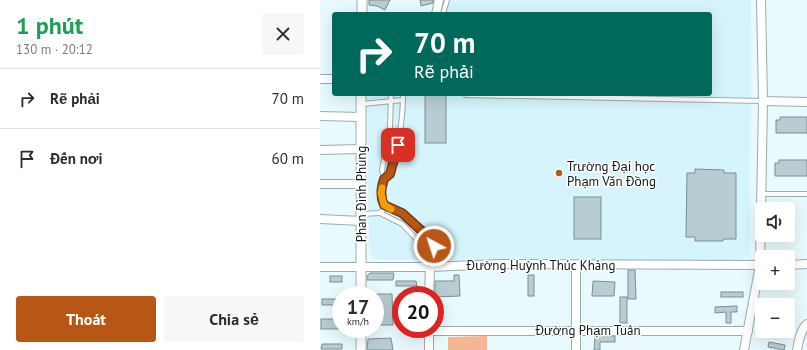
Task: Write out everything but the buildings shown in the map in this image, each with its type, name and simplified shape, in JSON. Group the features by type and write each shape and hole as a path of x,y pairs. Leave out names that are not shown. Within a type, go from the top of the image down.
{"street":[{"path":"362,0 362,12"},
{"path":"436,12 439,0"},
{"path":"761,0 763,101 761,250"},
{"path":"320,79 332,78"},
{"name":"Phan Đình Phùng","path":"361,96 361,286"},
{"path":"763,101 807,102"},
{"path":"320,116 361,117"},
{"path":"320,150 361,149"},
{"path":"320,184 361,184"},
{"path":"320,219 361,217"},
{"name":"Đường Huỳnh Thúc Kháng","path":"320,267 430,267 498,264 755,265"},
{"path":"795,265 807,264"},
{"path":"576,265 576,350"},
{"path":"429,286 430,267"},
{"path":"744,350 756,290"},
{"path":"797,350 800,336 807,324"},
{"name":"Đường Phạm Tuân","path":"444,330 748,331"},
{"path":"361,338 361,350"},
{"path":"429,338 429,350"}],"lane":[{"path":"444,12 447,0"},
{"path":"380,213 383,210 384,205 381,193 384,179 382,170 390,128 391,96"},
{"path":"384,179 390,174 398,145 404,114 403,96"},
{"path":"516,96 763,101"},
{"path":"361,104 403,100"},
{"path":"761,194 807,194"},
{"path":"361,217 380,213 402,224 426,248 433,248 433,241 402,213 384,205"}],"shaded area":[{"name":"Trường Đại học Phạm Văn Đồng","path":"439,0 751,0 750,253 742,260 377,260 369,253 367,96 712,96 712,12 436,12"},
{"path":"487,336 487,350 448,350 448,337"}],"slow traffic":[{"path":"382,188 381,193 384,205 391,209"}],"place":[{"name":"Trường Đại học Phạm Văn Đồng","path":"559,173"}],"route":[{"path":"398,145 390,174 384,179 381,193 382,200 384,205 402,213 433,241 434,246"}]}
